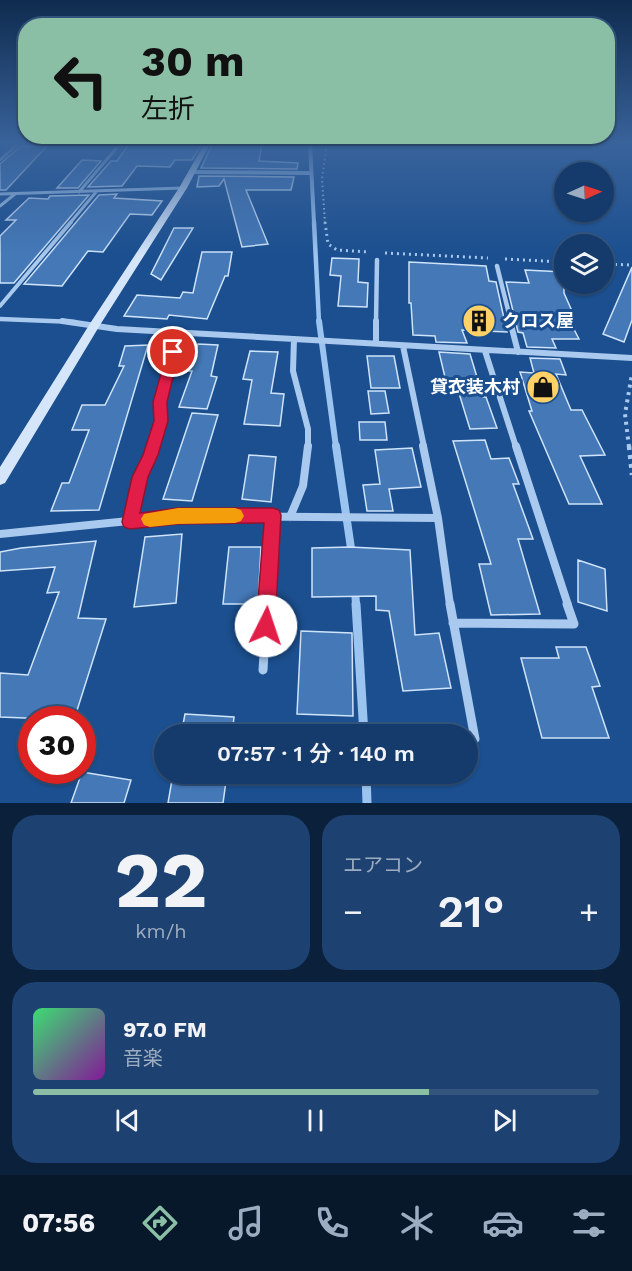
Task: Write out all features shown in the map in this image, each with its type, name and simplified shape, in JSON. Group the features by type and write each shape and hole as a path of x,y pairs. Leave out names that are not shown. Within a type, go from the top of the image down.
{"street":[{"path":"0,479 95,324 187,181"},
{"path":"376,343 377,260"},
{"path":"497,266 518,352"},
{"path":"0,320 95,324 117,329 632,358"},
{"path":"130,522 140,477 151,455 161,421 160,402 166,373 180,331"},
{"path":"291,517 303,486 308,457 308,429 293,371 294,339"},
{"path":"403,346 438,518 453,623 472,724"},
{"path":"453,623 574,624 485,351"},
{"path":"262,670 273,515"},
{"path":"0,534 178,516 438,518"}],"lane":[{"path":"79,192 88,181"},
{"path":"0,194 183,188"},
{"path":"0,306 96,192"},
{"path":"0,206 15,194"}],"path":[{"path":"324,181 328,244 337,250 373,252"},
{"path":"385,253 492,258"},
{"path":"504,259 554,262"},
{"path":"614,265 632,266"},
{"path":"632,374 625,414 632,475"}],"building":[{"path":"0,181 14,181 6,190 0,190"},
{"path":"63,181 84,181 78,188 57,188"},
{"path":"93,181 125,181 122,186 88,187"},
{"path":"198,181 222,181 219,186 197,187"},
{"path":"225,181 293,181 291,190 246,190 268,244 242,247"},
{"path":"117,194 114,198 162,201 152,215 130,214 103,252 88,251 62,286 24,284 99,195"},
{"path":"89,195 14,283 0,283 0,236 16,220 6,220 29,198 48,199 50,196"},
{"path":"174,228 193,228 161,280 151,274"},
{"path":"202,252 232,252 228,276 225,276 207,319 169,315 167,319 124,316 137,295 180,298 183,292 193,293"},
{"path":"332,258 359,259 358,282 368,283 367,307 338,306 341,276 330,275"},
{"path":"409,262 486,266 489,281 496,282 507,332 462,330 467,343 436,342 435,336 413,335 411,303 409,303"},
{"path":"632,267 632,320 624,342 603,334"},
{"path":"525,270 554,271 554,294 564,294 572,311 564,310 579,339 552,339 556,348 527,347 523,333 518,332 506,282 529,283"},
{"path":"198,344 218,345 211,376 217,377 207,409 179,407 192,371 188,371"},
{"path":"148,345 99,510 51,511 62,483 69,483 89,430 72,430 82,405 105,405 124,366 119,366 125,346"},
{"path":"250,351 278,352 271,393 284,394 280,426 244,424 252,380 243,379"},
{"path":"439,352 470,354 483,397 486,397 497,428 470,429 458,390 448,390"},
{"path":"367,356 394,356 400,388 371,388"},
{"path":"530,358 560,359 566,375 556,374 571,410 582,410 605,455 580,456 602,504 569,504 529,411 532,411 520,372 534,373"},
{"path":"368,391 385,391 389,413 371,414"},
{"path":"192,413 218,415 192,501 163,499"},
{"path":"359,422 385,422 387,440 360,440"},
{"path":"485,440 491,459 509,458 519,484 513,484 533,539 518,539 540,614 491,615 479,564 491,564 453,441"},
{"path":"412,448 421,487 389,489 393,511 367,511 363,485 380,484 375,450"},
{"path":"249,455 276,457 271,502 242,499"},
{"path":"182,534 176,603 134,607 145,537"},
{"path":"96,541 78,618 106,619 78,706 18,706 18,718 0,717 0,673 28,675 59,592 47,593 55,567 0,571 0,552"},
{"path":"229,547 261,547 258,604 223,604"},
{"path":"312,548 410,550 415,635 439,633 451,688 403,691 389,611 376,610 376,596 312,597"},
{"path":"578,560 605,569 607,611 578,602"},
{"path":"301,631 352,633 353,716 297,714"},
{"path":"556,647 586,647 600,686 592,687 609,738 542,738 521,658 559,658"},
{"path":"185,714 234,717 233,724 183,724"},
{"path":"96,774 131,780 124,803 71,803 78,784 96,784"},
{"path":"171,784 226,784 223,803 168,803"}],"waterway":[{"path":"312,181 314,223"},
{"path":"314,222 319,322"},
{"path":"319,321 336,447"},
{"path":"336,446 352,555"},
{"path":"355,589 356,605"},
{"path":"356,604 363,724"},
{"path":"366,784 367,803"}],"slow traffic":[{"path":"150,519 178,516 235,516"}],"place":[{"name":"クロス屋","path":"479,321"},
{"name":"貸衣装木村","path":"543,387"}],"route":[{"path":"173,352 160,402 161,421 151,455 140,477 130,522 178,516 273,515 266,626"}]}
